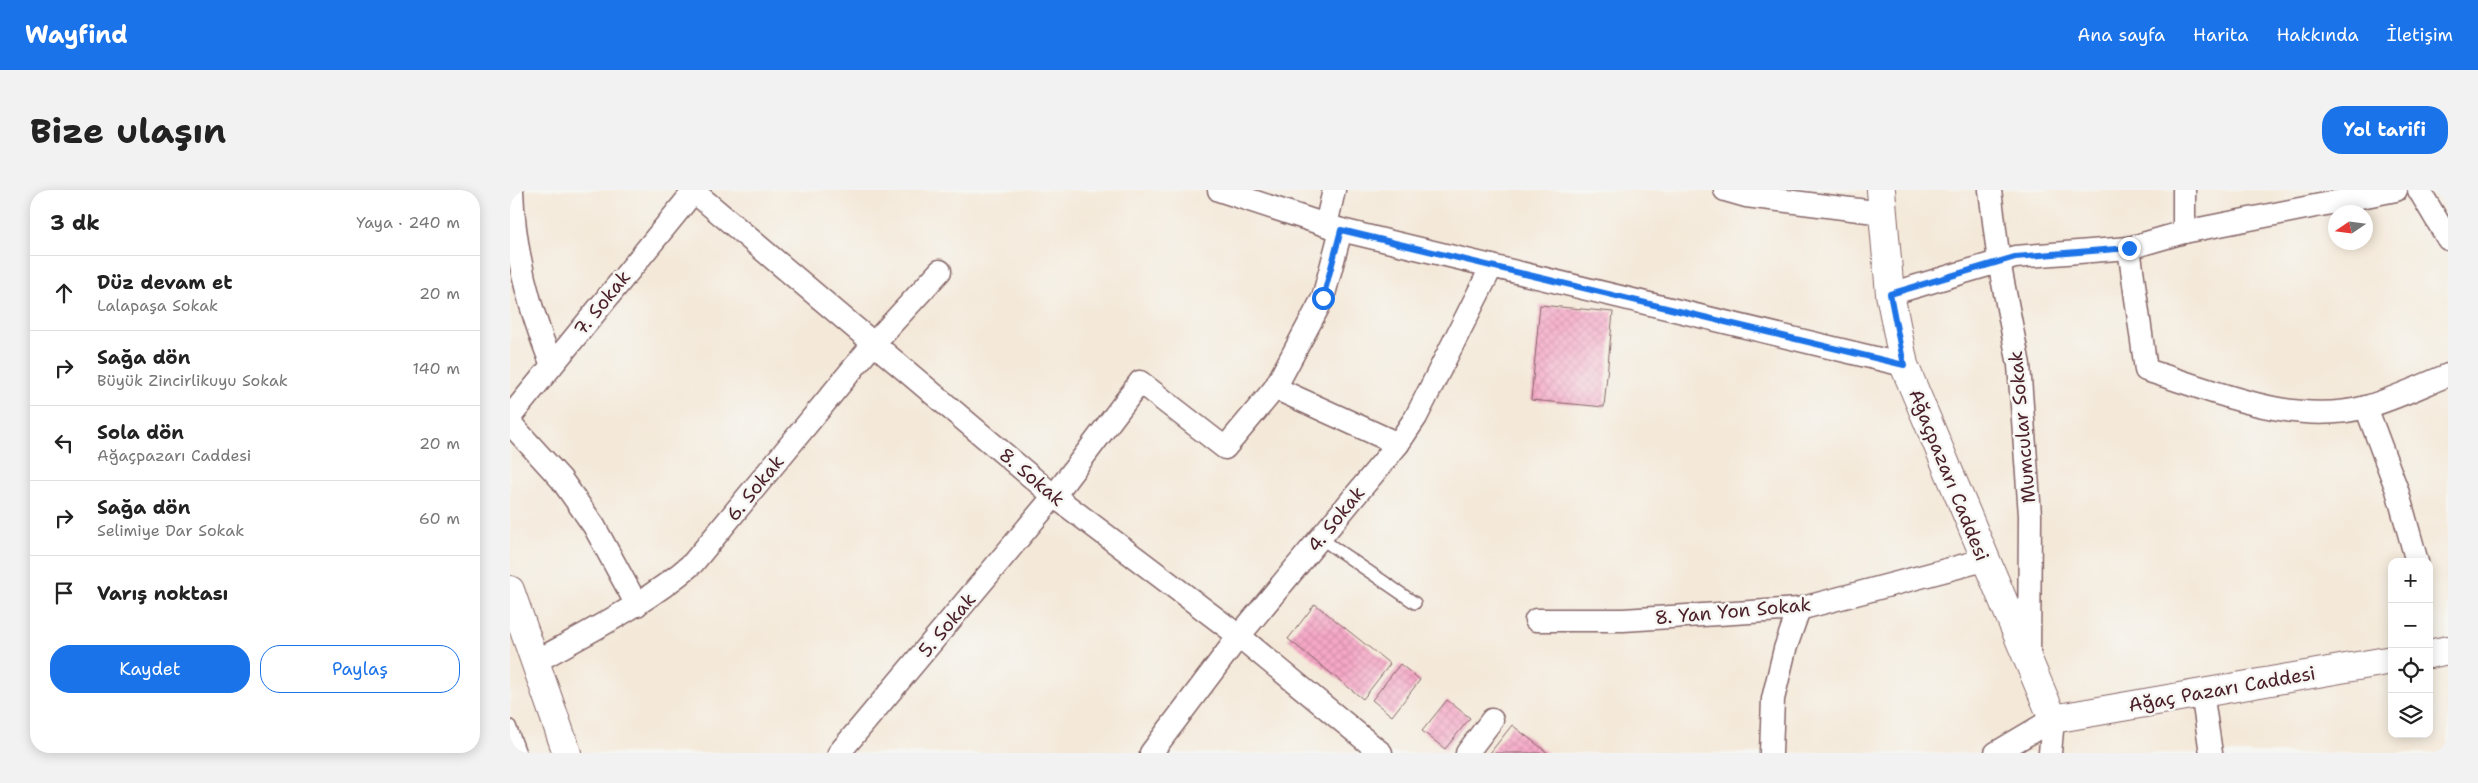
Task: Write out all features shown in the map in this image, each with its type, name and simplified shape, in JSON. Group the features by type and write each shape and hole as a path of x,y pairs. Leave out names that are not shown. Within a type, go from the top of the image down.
{"street":[{"path":"512,190 521,270 535,322 552,365"},
{"name":"7. Sokak","path":"510,417 694,190"},
{"name":"8. Sokak","path":"694,190 1054,496 1240,636 1381,753"},
{"path":"1218,190 1334,227 1904,365"},
{"path":"1334,190 1334,227 1323,298 1274,388 1398,444"},
{"name":"Mumcular Sokak","path":"1990,190 1999,262 2020,374 2030,515 2029,666"},
{"path":"2184,190 2184,232"},
{"path":"1890,294 2015,257 2129,248 2184,232 2396,190"},
{"path":"2419,190 2448,239"},
{"path":"1738,192 1882,202"},
{"name":"Ağaçpazarı Caddesi","path":"1882,202 1890,294 1904,365 1984,560 2053,719"},
{"path":"2129,248 2146,370 2278,408 2332,412 2366,407 2448,375"},
{"name":"4. Sokak","path":"1151,753 1240,636 1398,444 1416,417 1492,266"},
{"name":"6. Sokak","path":"535,662 666,587 693,563 874,343 940,271"},
{"name":"5. Sokak","path":"839,753 1054,496 1140,382 1225,448 1274,388"},
{"path":"2366,407 2397,490 2416,558"},
{"path":"510,423 560,479 594,526 637,605"},
{"name":"8. Yan Yon Sokak","path":"1536,620 1623,620 1799,610 1984,560"},
{"path":"510,590 567,753"},
{"path":"1771,753 1773,699 1785,650 1799,610"},
{"path":"2433,653 2448,650"},
{"name":"Ağaç Pazarı Caddesi","path":"2053,719 2388,661"},
{"path":"2202,692 2211,753"},
{"path":"1996,753 2053,719"},
{"path":"2050,753 2053,719"},
{"path":"1467,753 1492,720"}],"lane":[{"path":"1320,538 1415,604"},
{"path":"510,726 520,753"}],"building":[{"path":"1540,305 1613,312 1604,407 1531,400"},
{"path":"1315,604 1390,664 1363,699 1288,639"},
{"path":"1400,664 1420,680 1392,716 1372,700"},
{"path":"1447,700 1470,718 1445,749 1422,731"},
{"path":"1512,725 1548,753 1490,753"}],"route":[{"path":"1323,298 1341,230 1904,365 1890,294 2015,257 2129,248"}]}
